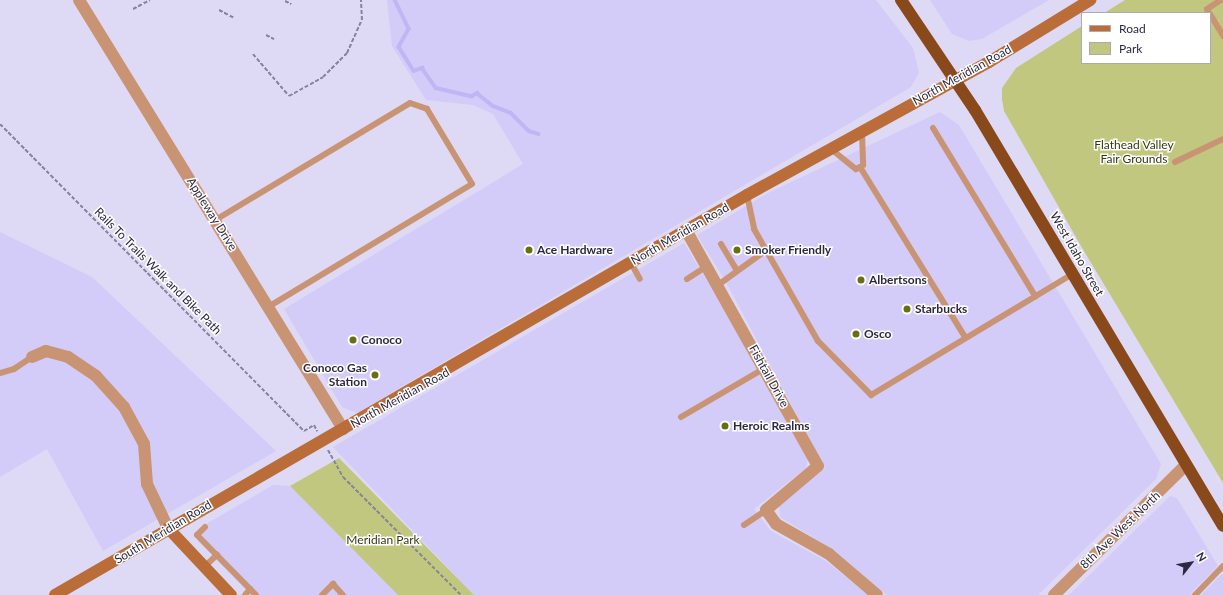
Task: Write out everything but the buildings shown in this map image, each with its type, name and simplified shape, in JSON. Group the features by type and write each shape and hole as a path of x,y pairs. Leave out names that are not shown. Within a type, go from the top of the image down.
{"highway":[{"name":"West Idaho Street","path":"901,0 956,81 1223,526"}],"street":[{"name":"Appleway Drive","path":"79,0 217,219 343,429"},
{"name":"North Meridian Road","path":"270,469 343,429 747,195 956,81 1085,1"},
{"name":"Fishtail Drive","path":"686,230 765,368 818,466 766,510"},
{"path":"32,357 46,351 68,357 96,376 124,407 144,444 147,484 168,528 231,595"},
{"name":"8th Ave West North","path":"1054,595 1186,465"},
{"name":"South Meridian Road","path":"55,595 270,469"},
{"path":"766,510 776,524 829,554 878,595"}],"lane":[{"path":"1209,12 1207,8 1221,0"},
{"path":"1211,16 1223,36"},
{"path":"217,219 410,103 427,109 472,184 270,306"},
{"path":"933,128 1035,296"},
{"path":"862,132 863,165"},
{"path":"1175,162 1223,139"},
{"path":"831,150 856,169 860,167 965,337"},
{"path":"747,195 754,230 818,341 872,394 1072,274"},
{"path":"721,244 736,269"},
{"path":"718,285 736,269 765,251"},
{"path":"630,263 640,279"},
{"path":"687,279 707,266"},
{"path":"0,373 14,369 32,357"},
{"path":"681,417 765,368"},
{"path":"744,525 766,510"},
{"path":"205,527 197,535 256,595"},
{"path":"204,567 216,555"},
{"path":"1195,595 1223,566"},
{"path":"322,595 333,584 343,595"},
{"path":"245,595 250,589"}],"path":[{"path":"133,9 150,0"},
{"path":"253,54 289,96 323,76 347,53 362,20 361,0"},
{"path":"285,1 291,4"},
{"path":"219,10 234,18"},
{"path":"266,35 274,39"},
{"name":"Rails To Trails Walk and Bike Path","path":"0,124 304,431"},
{"path":"323,440 343,477 461,595"}],"shaded area":[{"path":"387,0 876,0 913,48 919,73 911,87 357,413 342,407 284,309 523,164 493,114 473,105 426,100 392,46"},
{"path":"930,0 1049,0 982,39 969,41 952,34"},
{"path":"940,112 959,125 1161,464 1156,479 1038,595 887,595 832,549 780,517 779,506 825,468 726,282 697,235 770,192"},
{"path":"0,232 92,277 276,451 103,551 47,449 0,477"},
{"path":"684,243 754,358 808,458 806,468 754,509 771,531 826,561 868,595 474,595 333,447"},
{"path":"273,485 290,486 398,595 251,595 198,541 201,527"},
{"path":"1170,496 1177,498 1218,566 1189,595 1069,595"},
{"path":"1223,573 1223,595 1201,595"}],"green space":[{"name":"Flathead Valley Fair Grounds","path":"1125,0 1223,0 1223,483 1081,246 1004,111 1002,88 1016,68 1081,27 1081,64 1211,64 1211,12 1106,12"},
{"name":"Meridian Park","path":"339,458 474,595 398,595 290,486"}],"waterway":[{"path":"395,0 409,29 399,47 414,71 422,68 436,88 472,96 477,93 493,106 511,113 529,131 539,134"}],"place":[{"name":"Ace Hardware","path":"529,250"},
{"name":"Smoker Friendly","path":"737,250"},
{"name":"Albertsons","path":"861,280"},
{"name":"Starbucks","path":"907,309"},
{"name":"Osco","path":"856,334"},
{"name":"Conoco","path":"353,340"},
{"name":"Conoco Gas Station","path":"375,375"},
{"name":"Heroic Realms","path":"725,426"}]}
